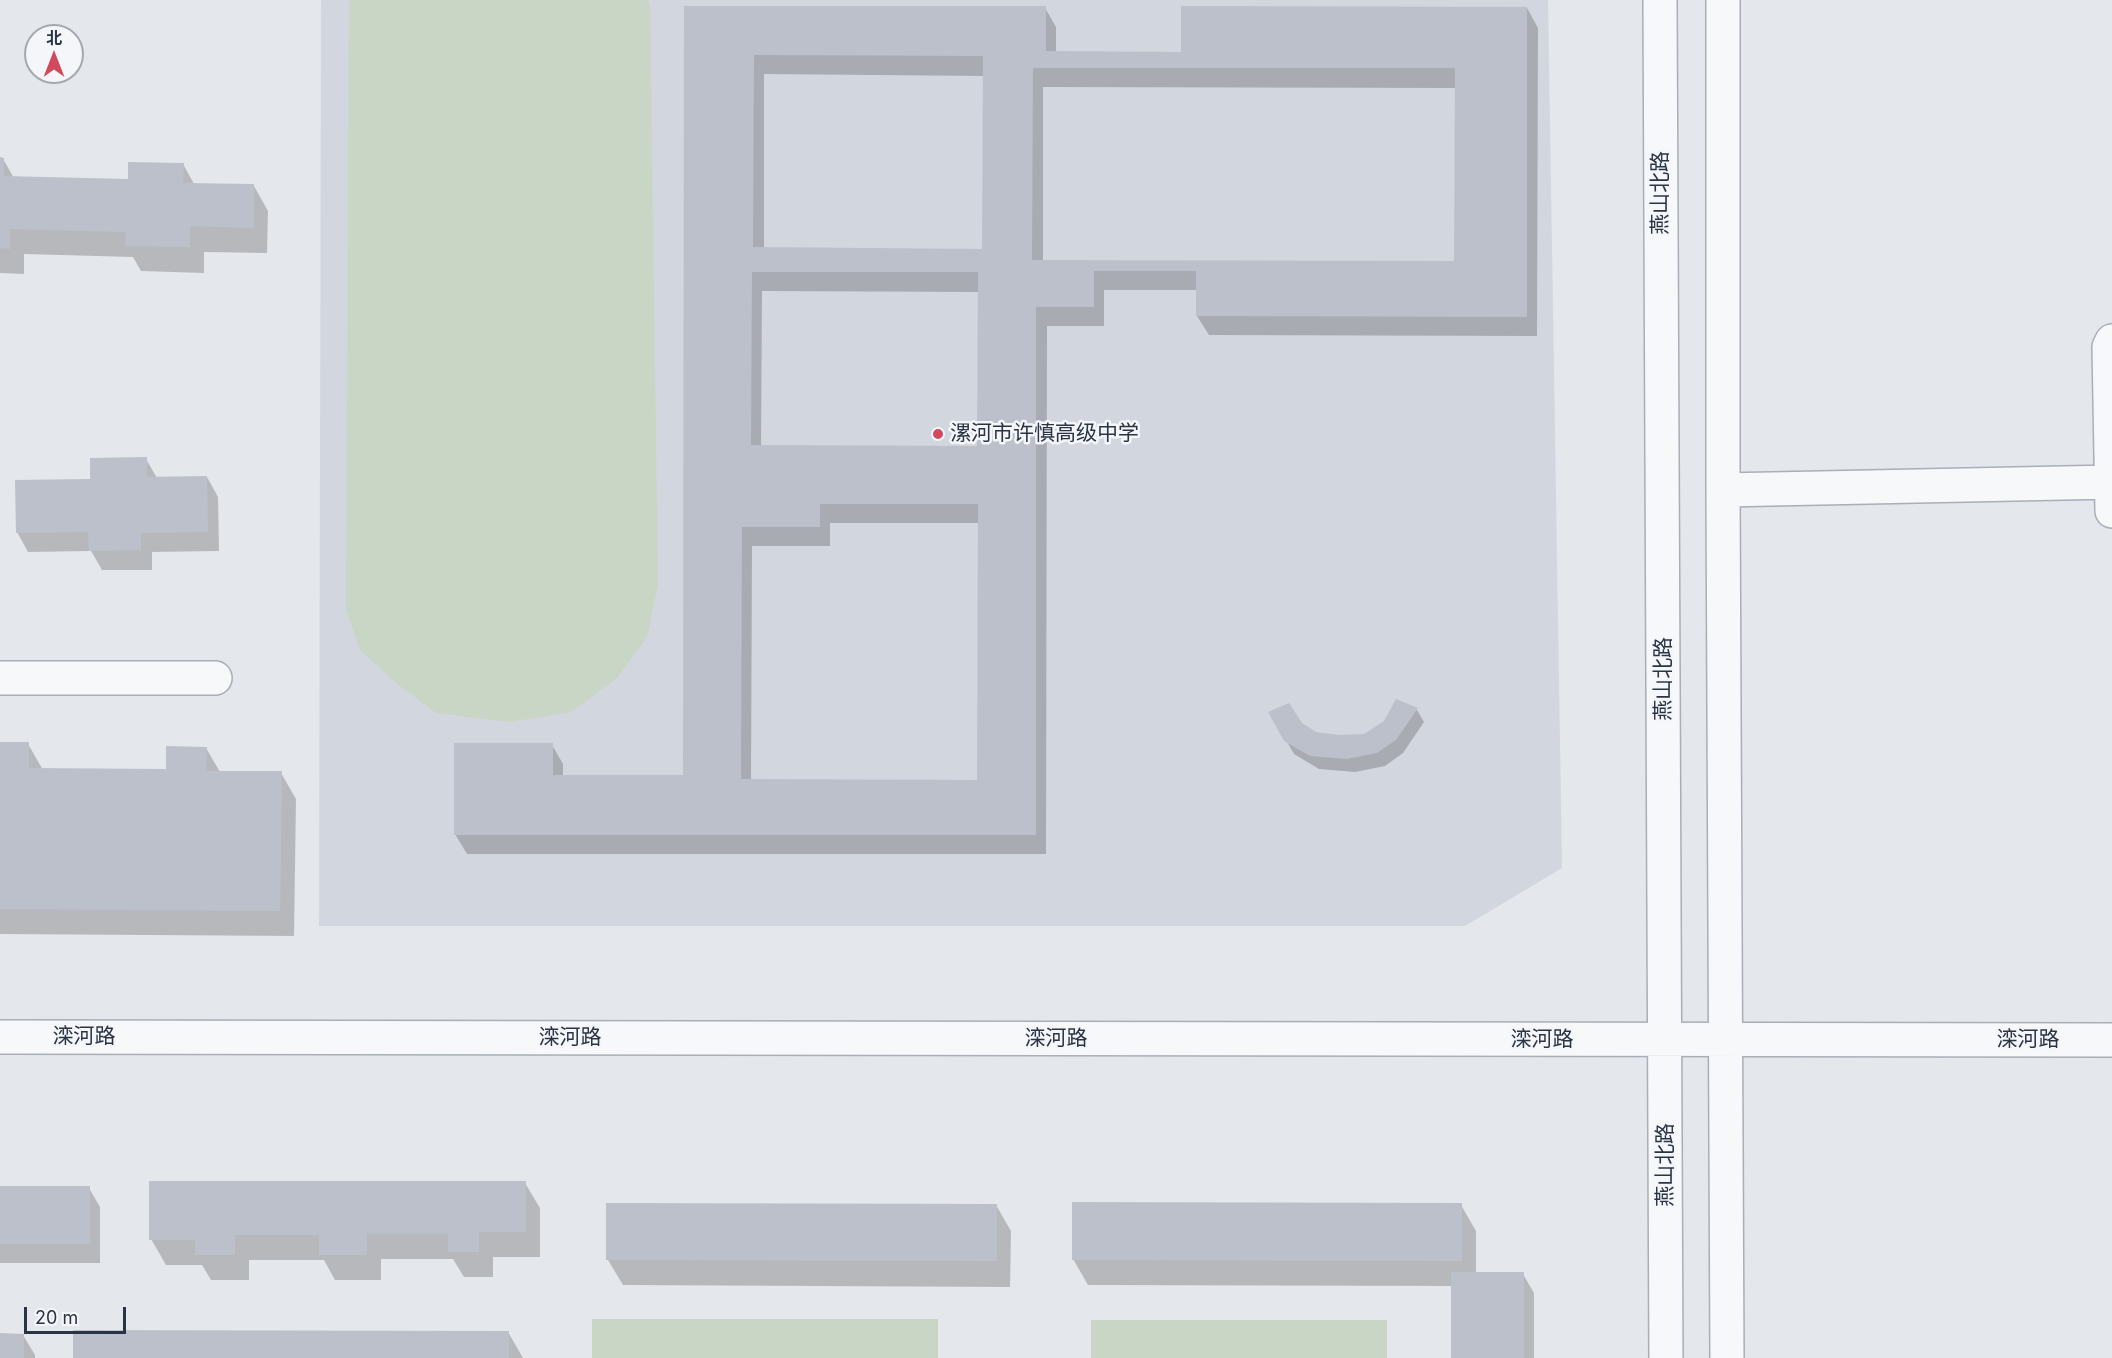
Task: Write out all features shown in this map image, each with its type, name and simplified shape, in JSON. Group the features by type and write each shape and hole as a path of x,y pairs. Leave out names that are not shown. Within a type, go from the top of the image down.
{"street":[{"name":"燕山北路","path":"1660,0 1666,1358"},
{"path":"1723,0 1727,1358"},
{"path":"2112,340 2109,347 2112,511"},
{"path":"1723,490 2112,482"},
{"path":"0,678 214,678"},
{"name":"滦河路","path":"0,1037 2112,1040"}],"shaded area":[{"name":"漯河市许慎高级中学","path":"321,0 1548,0 1562,868 1465,926 319,926"}],"green space":[{"path":"349,0 648,0 650,5 658,584 647,637 617,678 571,712 509,722 436,713 396,683 360,650 346,609"},
{"path":"592,1319 938,1319 938,1358 592,1358"},
{"path":"1091,1320 1387,1320 1387,1358 1091,1358"}],"building":[{"path":"684,6 1046,6 1046,51 1181,52 1181,6 1527,7 1527,317 1196,316 1196,271 1094,271 1094,307 1036,307 1036,835 454,835 454,743 553,743 553,775 683,775","holes":["754,55 983,56 982,249 753,247","1033,68 1455,68 1454,261 1032,260","752,272 978,272 977,446 751,445","820,504 978,504 977,780 741,779 742,527 820,527"]},
{"path":"0,157 4,158 4,176 128,179 128,162 184,163 183,183 254,184 254,228 190,226 190,247 125,246 126,232 10,229 10,249 0,248"},
{"path":"147,457 147,477 207,476 208,532 141,533 141,550 89,551 88,532 16,533 15,480 90,479 90,458"},
{"path":"1396,699 1418,708 1396,740 1377,753 1347,759 1310,756 1284,741 1268,712 1289,703 1302,723 1316,732 1339,735 1364,734 1384,721"},
{"path":"0,742 29,742 29,768 166,769 166,746 207,747 206,771 282,771 280,911 0,909"},
{"path":"149,1181 526,1181 526,1232 479,1232 479,1252 448,1252 448,1234 367,1234 367,1255 319,1255 319,1235 235,1235 235,1255 195,1255 195,1240 149,1240"},
{"path":"0,1186 90,1186 90,1244 0,1244"},
{"path":"1072,1202 1462,1203 1462,1261 1072,1260"},
{"path":"606,1203 997,1204 997,1261 606,1260"},
{"path":"1451,1272 1524,1272 1524,1358 1451,1358"},
{"path":"73,1330 509,1331 509,1358 73,1358"},
{"path":"0,1333 24,1334 24,1358 0,1358"}],"place":[{"name":"漯河市许慎高级中学","path":"938,434"}]}
